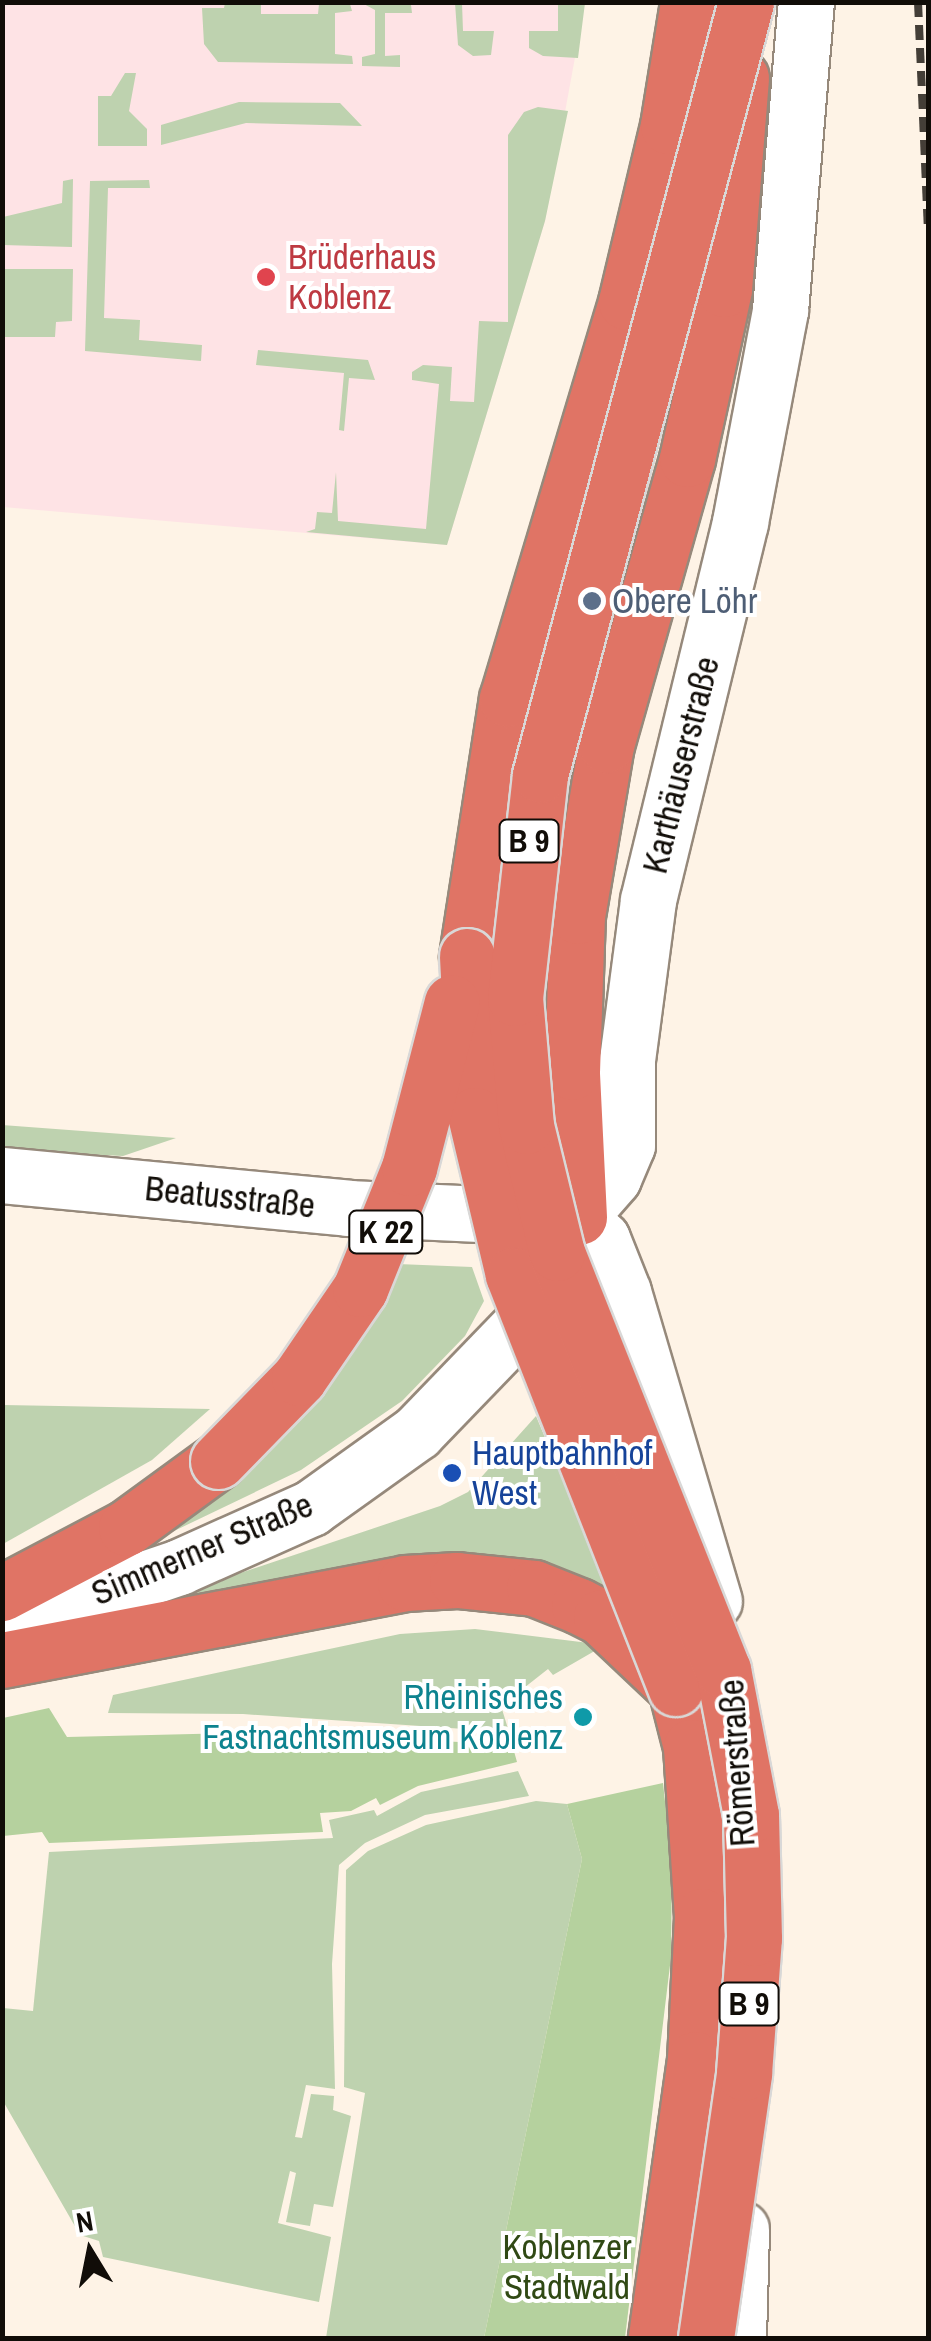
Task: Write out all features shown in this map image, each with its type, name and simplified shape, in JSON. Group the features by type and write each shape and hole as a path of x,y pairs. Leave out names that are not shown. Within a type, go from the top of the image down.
{"highway":[{"name":"B 9","path":"656,2338 695,2059 702,1916 692,1747 676,1688 513,1275 475,1115 467,956 507,699 626,302 668,126 688,2"},
{"name":"B 9","path":"578,1216 573,1091 577,916 594,802 687,459 724,289 747,2"},
{"name":"B 9","path":"706,2338 744,2073 754,1938 751,1815 722,1670 557,1253 526,1126 515,998 524,872 540,775 747,2"},
{"name":"K 22","path":"2,1593 126,1528 218,1461 312,1364 360,1289 410,1168 467,956"},
{"path":"2,1660 342,1594 457,1580 534,1588 601,1617 676,1688"}],"street":[{"name":"Karthäuserstraße","path":"578,1216 613,1178 628,1145 627,1060 648,900 740,522 780,310 806,2"},
{"name":"Beatusstraße","path":"2,1174 481,1216 578,1216"},
{"name":"Simmerner Straße","path":"480,1371 500,1323 501,1294 481,1216"},
{"name":"Simmerner Straße","path":"2,1627 179,1567 311,1508 417,1432 480,1371 535,1310 578,1216"},
{"name":"Römerstraße","path":"578,1216 602,1239 630,1314 686,1486 734,1676 748,1939 738,2338"}],"shaded area":[{"name":"Brüderhaus Koblenz","path":"2,3 585,3 545,221 447,545 3,507"}],"green space":[{"path":"225,3 261,3 261,14 318,14 319,4 350,4 352,11 335,13 335,54 352,56 353,64 218,62 204,44 202,8 224,8"},
{"path":"362,3 411,5 412,13 385,13 385,56 400,55 400,67 362,66 362,57 375,54 375,10"},
{"path":"455,3 462,3 463,31 494,31 491,55 473,56 458,45"},
{"path":"558,3 585,3 578,58 543,56 529,48 529,31 558,31"},
{"path":"125,73 136,73 129,111 147,129 147,146 98,146 98,96 111,96"},
{"path":"239,102 340,103 362,126 246,123 161,145 161,125"},
{"path":"538,107 568,111 545,221 447,545 306,532 315,529 317,512 332,513 336,472 338,521 426,529 439,384 412,380 412,372 423,365 452,367 450,401 474,402 479,321 508,322 508,135 524,112"},
{"path":"73,179 72,247 3,245 3,217 62,203 63,181"},
{"path":"149,180 150,188 108,188 104,318 140,320 139,340 202,345 201,361 85,351 90,181"},
{"path":"3,269 73,269 72,321 56,322 55,337 3,337"},
{"path":"258,350 368,360 375,380 349,378 344,431 339,430 344,373 256,365"},
{"path":"2,1125 176,1138 123,1156 3,1150"},
{"path":"398,1264 472,1267 484,1301 465,1336 402,1401 301,1470 120,1557 263,1455 293,1423"},
{"path":"3,1405 210,1409 152,1460 3,1544"},
{"path":"536,1416 607,1586 534,1558 402,1555 68,1631 440,1506 468,1492"},
{"path":"475,1629 605,1645 553,1675 548,1669 501,1706 509,1732 243,1714 108,1713 113,1695 400,1634"},
{"path":"49,1708 67,1737 235,1733 512,1744 517,1762 418,1786 380,1805 376,1798 351,1811 320,1813 323,1832 49,1843 42,1832 3,1836 3,1718"},
{"path":"518,1771 529,1796 425,1815 365,1843 339,1865 332,1964 335,2089 306,2085 295,2137 302,2138 311,2094 334,2096 333,2110 351,2116 333,2207 314,2204 310,2226 286,2222 296,2173 290,2171 278,2223 331,2237 319,2302 103,2257 99,2241 80,2235 3,2101 3,2008 33,2011 49,1852 333,1838 329,1820 374,1810 377,1816 421,1792"},
{"name":"Koblenzer Stadtwald","path":"663,1783 672,1866 671,1957 625,2338 484,2338 582,1859 567,1804"},
{"path":"536,1801 567,1804 582,1859 484,2338 326,2338 365,2093 344,2087 346,1870 368,1851 426,1825"}],"railway":[{"path":"918,2 928,230"}],"place":[{"name":"Brüderhaus Koblenz","path":"266,277"},
{"name":"Obere Löhr","path":"592,601"},
{"name":"Hauptbahnhof West","path":"452,1473"},
{"name":"Rheinisches Fastnachtsmuseum Koblenz","path":"583,1717"}]}
